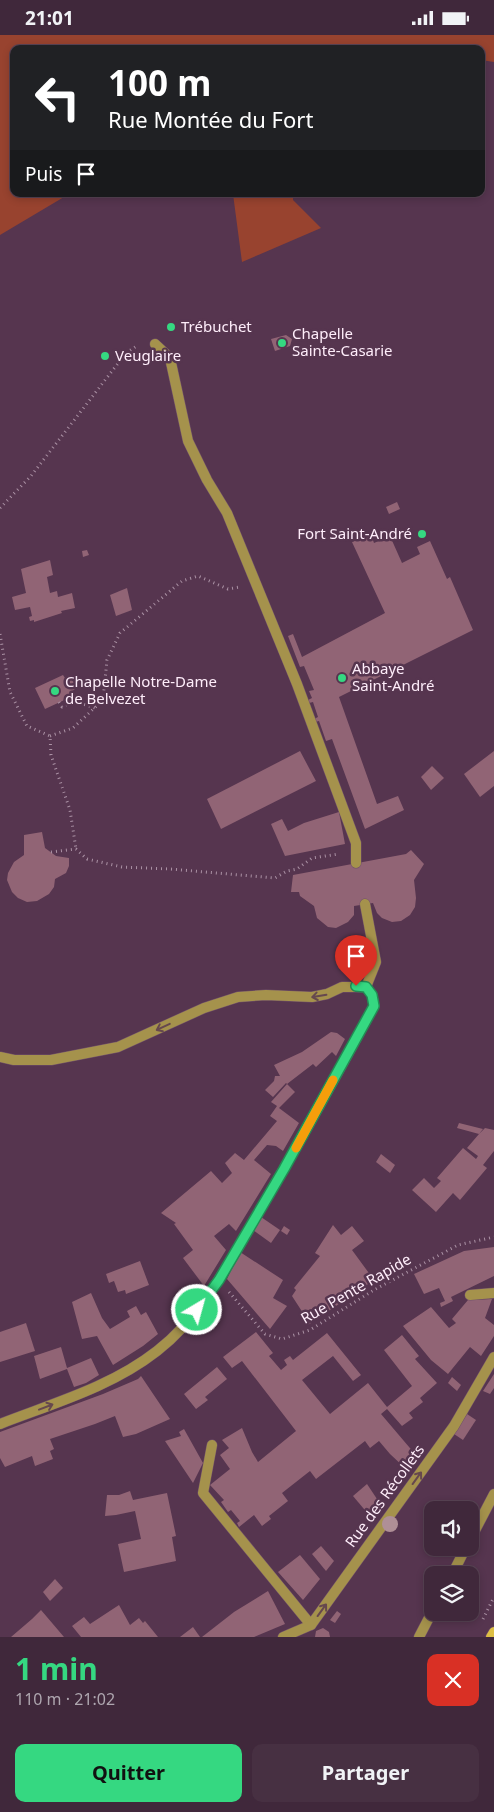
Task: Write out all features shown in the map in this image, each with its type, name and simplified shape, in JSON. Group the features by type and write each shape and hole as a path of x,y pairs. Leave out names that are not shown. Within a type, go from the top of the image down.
{"main road":[{"path":"492,1637 494,1632"}],"street":[{"path":"155,344 170,358 188,441 207,480 227,513 297,684 356,843 356,863"},
{"path":"365,904 376,962 366,987"},
{"path":"0,1057 14,1060 51,1059 118,1047 204,1008 238,997 266,995 312,997 327,994 342,987 366,987"},
{"path":"0,1424 106,1384 158,1350 187,1323 219,1280 294,1153 374,1006 372,995 366,987"},
{"path":"470,1295 494,1293"},
{"name":"Rue des Récollets","path":"311,1625 454,1425 494,1357"},
{"path":"212,1445 203,1493 311,1625 283,1637"},
{"path":"479,1523 494,1494"},
{"path":"419,1637 427,1621"}],"path":[{"path":"0,508 31,476 126,353 146,341 155,344"},
{"path":"0,633 10,692 27,726 50,736 73,728 103,700 107,659 120,633 182,581 198,575 228,589 256,585"},
{"path":"59,702 62,707 74,701 95,708"},
{"path":"50,736 51,755 70,811 76,849 87,859 122,867 275,878 287,871 297,869 312,858 333,855"},
{"path":"51,852 76,849"},
{"name":"Rue Pente Rapide","path":"219,1280 265,1333 282,1339 310,1330 374,1290 458,1245 494,1237"}],"shaded area":[{"path":"0,35 494,35 494,62 485,61 485,45 10,45 10,197 64,197 0,235"},
{"path":"233,197 293,197 293,200 321,228 242,262"}],"building":[{"name":"Chapelle Sainte-Casarie","path":"286,335 292,339 290,346 275,351 271,339"},
{"path":"397,502 400,509 389,514 386,507"},
{"name":"Abbaye Saint-André","path":"371,535 374,543 390,536 402,563 420,554 417,547 430,541 447,579 450,577 473,630 339,697 377,804 398,796 404,810 365,829 332,739 326,741 319,721 315,722 314,719 318,717 313,702 309,703 308,700 312,698 309,691 314,690 304,666 300,667 288,636 293,634 302,657 385,613 352,542"},
{"path":"87,550 89,555 83,557 82,551"},
{"path":"50,560 53,575 47,577 50,593 57,591 58,597 72,593 75,608 61,611 62,613 34,622 34,620 30,621 29,617 32,616 30,607 15,610 12,597 26,593 21,569"},
{"path":"127,588 132,610 116,616 110,595"},
{"name":"Chapelle Notre-Dame de Belvezet","path":"63,675 65,678 73,680 75,689 71,692 73,696 45,709 35,688"},
{"path":"300,751 316,781 221,829 207,799"},
{"path":"494,751 494,786 480,797 464,774"},
{"path":"432,766 444,778 431,790 421,777"},
{"path":"339,812 345,844 285,856 271,824 282,819 288,831 304,823"},
{"path":"42,832 45,848 56,856 69,858 69,866 66,873 55,879 54,887 49,894 37,901 27,902 18,898 12,892 7,880 8,873 14,862 24,855 24,835"},
{"path":"411,850 424,864 414,880 415,907 410,915 401,921 392,922 382,918 377,913 373,903 354,906 354,915 348,922 336,928 328,927 317,918 314,906 300,896 299,892 291,892 293,875 406,854"},
{"path":"331,1032 337,1033 345,1039 336,1056 332,1052 316,1067 313,1064 286,1083 273,1097 265,1090 274,1081 275,1076 280,1076 274,1065 302,1052"},
{"path":"287,1084 295,1092 279,1108 299,1123 283,1151 276,1146 267,1145 254,1160 271,1174 236,1231 229,1224 214,1236 226,1250 204,1286 183,1258 193,1250 174,1224 176,1223 161,1213 211,1171 222,1183 232,1173 225,1163 235,1153 244,1160 277,1121 270,1116 277,1106 271,1102"},
{"path":"459,1123 483,1129 479,1134 457,1128"},
{"path":"485,1128 494,1130 494,1151 483,1165 487,1168 460,1200 453,1193 436,1212 412,1190 424,1178 434,1188 441,1181 437,1178 463,1148 476,1159 478,1156 467,1148"},
{"path":"381,1154 395,1165 390,1173 376,1162"},
{"path":"261,1217 280,1230 271,1243 253,1230"},
{"path":"333,1225 341,1235 352,1226 364,1241 352,1250 374,1280 308,1325 292,1296 296,1290 294,1288 320,1256 315,1253"},
{"path":"284,1226 290,1230 287,1235 281,1231"},
{"path":"494,1247 494,1276 451,1297 453,1301 441,1307 440,1303 445,1301 439,1288 424,1294 414,1274 464,1251"},
{"path":"240,1252 283,1280 273,1298 287,1306 270,1329 227,1279"},
{"path":"140,1261 149,1285 126,1294 125,1290 118,1292 114,1281 109,1283 106,1274"},
{"path":"91,1293 102,1318 110,1329 130,1317 127,1311 136,1306 141,1315 146,1312 158,1334 113,1365 97,1336 82,1339 72,1302"},
{"path":"492,1299 485,1318 494,1325 494,1336 481,1356 470,1347 448,1374 431,1360 403,1326 431,1307 449,1328 456,1323 452,1319 468,1300"},
{"path":"26,1323 35,1351 0,1362 0,1332"},
{"path":"256,1332 273,1353 269,1356 281,1370 287,1365 284,1360 290,1356 293,1360 327,1333 361,1375 353,1381 333,1356 302,1380 330,1414 368,1383 387,1407 412,1386 384,1350 402,1335 419,1356 415,1359 437,1383 420,1398 423,1402 409,1413 413,1418 402,1426 387,1409 381,1414 415,1454 405,1468 379,1441 370,1448 365,1441 316,1479 310,1471 282,1493 288,1501 269,1516 271,1519 262,1526 254,1515 239,1527 237,1523 240,1521 231,1510 228,1512 221,1502 224,1500 210,1485 230,1469 220,1455 229,1448 222,1440 242,1428 258,1462 296,1431 242,1361 232,1368 223,1357"},
{"path":"61,1347 67,1368 91,1358 99,1375 86,1383 74,1387 67,1369 40,1379 34,1356"},
{"path":"217,1367 227,1379 205,1397 208,1400 196,1409 184,1394"},
{"path":"494,1374 494,1388 490,1394 483,1391"},
{"path":"141,1376 170,1419 136,1434 123,1437 115,1416 50,1439 54,1449 50,1451 53,1459 35,1466 32,1456 5,1467 0,1458 0,1432 103,1394"},
{"path":"452,1377 461,1385 457,1391 448,1383"},
{"path":"467,1414 476,1420 463,1440 454,1434"},
{"path":"184,1429 203,1463 193,1483 165,1441 181,1436 179,1432"},
{"path":"367,1484 379,1502 369,1515 353,1496"},
{"path":"130,1491 133,1500 167,1493 176,1536 172,1537 176,1561 124,1572 118,1544 141,1539 135,1511 105,1516 107,1495 119,1495"},
{"path":"321,1546 334,1561 326,1571 312,1554"},
{"path":"300,1555 320,1579 303,1600 278,1572"},
{"path":"55,1579 63,1588 50,1601 43,1592"},
{"path":"268,1591 285,1624 254,1637 202,1637 234,1612"},
{"path":"119,1605 130,1625 139,1618 143,1623 145,1621 158,1637 81,1637 72,1626 84,1617 90,1624"},
{"path":"41,1610 64,1637 11,1637 32,1619"},
{"path":"337,1611 341,1614 335,1623 330,1620"},
{"path":"193,1627 200,1637 180,1637"},
{"path":"323,1628 329,1632 330,1637 315,1637 316,1631"}],"slow traffic":[{"path":"296,1148 333,1080"}],"place":[{"name":"Trébuchet","path":"171,327"},
{"name":"Chapelle Sainte-Casarie","path":"282,343"},
{"name":"Veuglaire","path":"105,356"},
{"name":"Fort Saint-André","path":"422,534"},
{"name":"Abbaye Saint-André","path":"342,678"},
{"name":"Chapelle Notre-Dame de Belvezet","path":"55,691"}],"route":[{"path":"197,1310 219,1280 303,1137 374,1006 372,995 366,987 356,986"}]}
